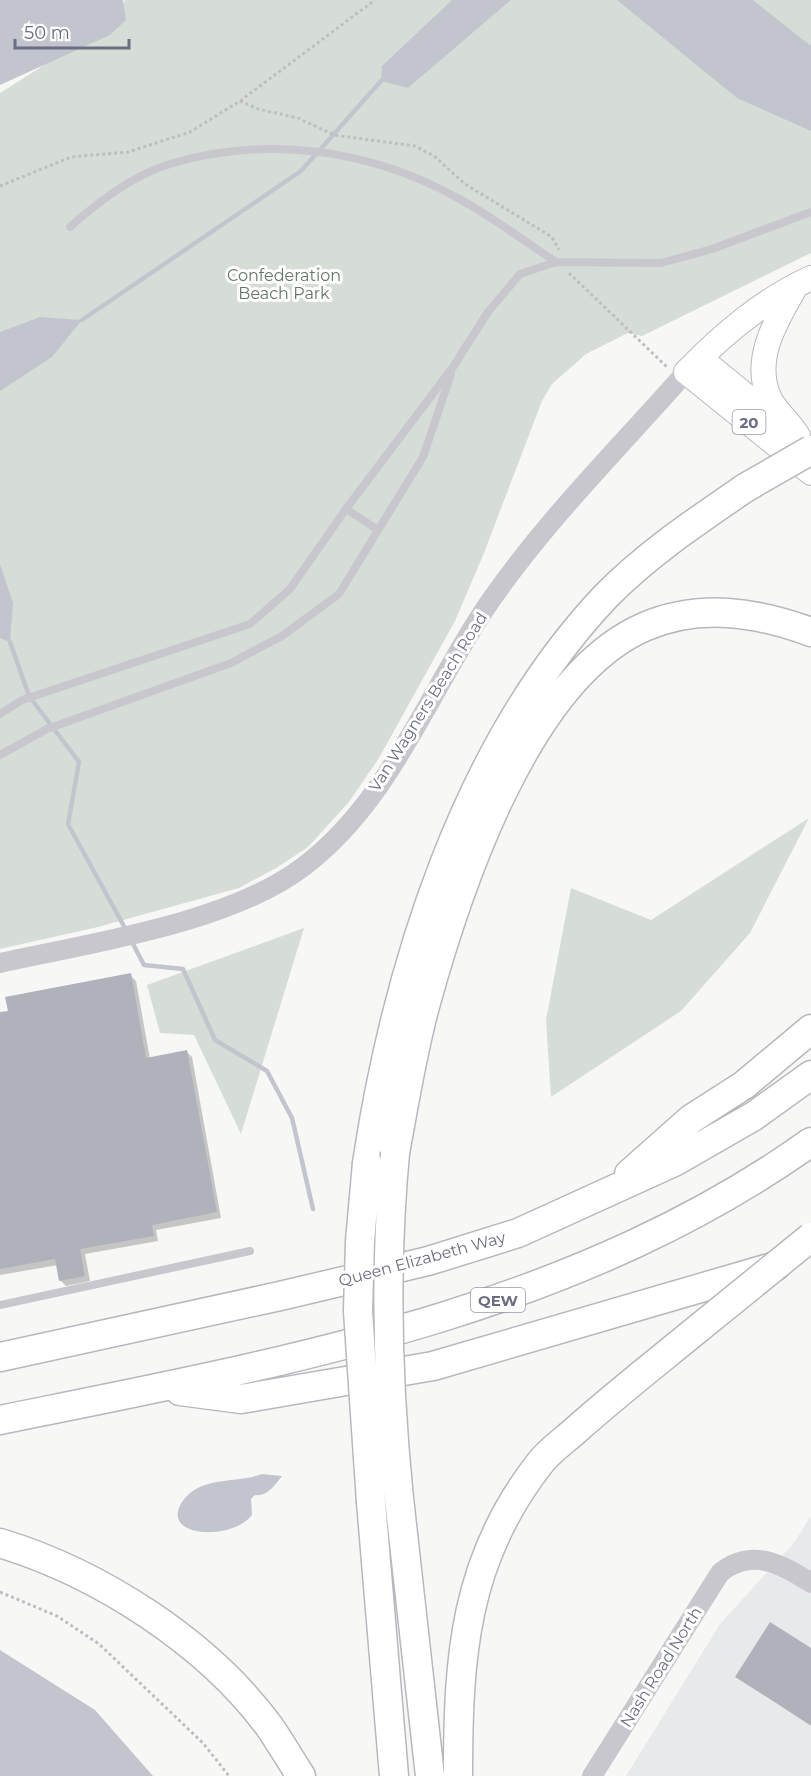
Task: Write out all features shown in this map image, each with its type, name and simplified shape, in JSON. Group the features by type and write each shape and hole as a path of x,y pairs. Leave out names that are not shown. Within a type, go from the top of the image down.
{"highway":[{"path":"394,1776 358,1311 360,1241 367,1163 377,1097 407,970 427,908 462,821 498,750 568,641 606,596 689,526 807,444"},
{"path":"430,1776 389,1401 386,1311 388,1232 395,1153 424,1008 450,923 484,835 520,760 550,709 570,682 593,660 643,627 677,616 737,612 776,619 811,632"},
{"path":"602,1197 691,1119 744,1085 811,1029"},
{"name":"Queen Elizabeth Way","path":"0,1357 428,1261 518,1233 602,1197 674,1162 754,1116 811,1075"},
{"name":"QEW","path":"0,1420 284,1362 407,1329 504,1298 613,1255 691,1215 811,1142"},
{"path":"458,1776 458,1719 465,1638 472,1594 486,1556 506,1516 541,1461 606,1403 811,1237"},
{"path":"157,1388 241,1399 433,1366 811,1255"},
{"path":"0,1543 30,1552 98,1583 181,1638 230,1683 268,1725 301,1776"}],"main road":[{"path":"693,365 737,325 781,292 804,281"},
{"path":"804,281 779,315 765,347 763,383 771,402 807,444"},
{"name":"20","path":"693,365 807,444"},
{"name":"20","path":"693,365 811,473"}],"street":[{"name":"Van Wagners Beach Road","path":"0,963 204,915 259,893 302,867 353,821 406,744 463,644 519,560 602,463 693,365"},
{"name":"Nash Road North","path":"592,1776 720,1573 733,1562 752,1559 783,1565 811,1583"}],"lane":[{"path":"70,227 93,206 129,183 169,164 249,148 309,150 364,160 396,170 456,197 556,262"},
{"path":"0,714 22,700 250,624 290,589 346,508 453,367 488,312 520,274 556,262 661,263 712,249 811,212"},
{"path":"0,755 47,729 231,663 282,636 339,594 423,457 453,367"},
{"path":"346,508 378,530"},
{"path":"0,1305 250,1251"}],"path":[{"path":"0,186 71,157 128,152 190,132 240,101 375,0"},
{"path":"0,1592 57,1616 99,1644 203,1743 229,1776"}],"shaded area":[{"path":"0,0 123,0 126,20 110,35 0,85"},
{"path":"452,0 511,0 408,88 381,81 382,66"},
{"path":"617,0 753,0 811,46 811,131 737,98"},
{"path":"40,317 82,320 52,357 0,391 0,332"},
{"path":"0,564 13,603 10,642 0,638"},
{"path":"262,1474 282,1476 267,1492 255,1495 251,1499 252,1515 242,1524 215,1532 200,1532 180,1523 178,1514 182,1502 198,1488"},
{"path":"811,1516 811,1776 626,1776 720,1624 793,1544"},
{"path":"0,1650 95,1710 153,1776 0,1776"}],"green space":[{"name":"Confederation Beach Park","path":"125,0 811,0 811,253 642,336 628,333 586,354 552,384 542,401 484,553 455,621 379,758 349,802 308,847 278,867 239,888 98,927 0,949 0,93 119,16"},
{"path":"809,818 750,933 681,1011 551,1097 546,1020 571,888 651,920"},
{"path":"304,928 241,1134 194,1035 160,1033 147,985"}],"building":[{"path":"131,973 146,1058 187,1050 217,1212 152,1225 154,1236 80,1249 85,1276 59,1281 55,1259 0,1269 0,1012 8,1011 5,997"},
{"path":"770,1622 811,1648 811,1725 735,1677"}],"waterway":[{"path":"82,320 301,171 381,81"},
{"path":"10,642 29,696 79,762 68,824 126,930"},
{"path":"131,940 144,965 183,969 215,1040 267,1071 292,1118 313,1209"}]}
